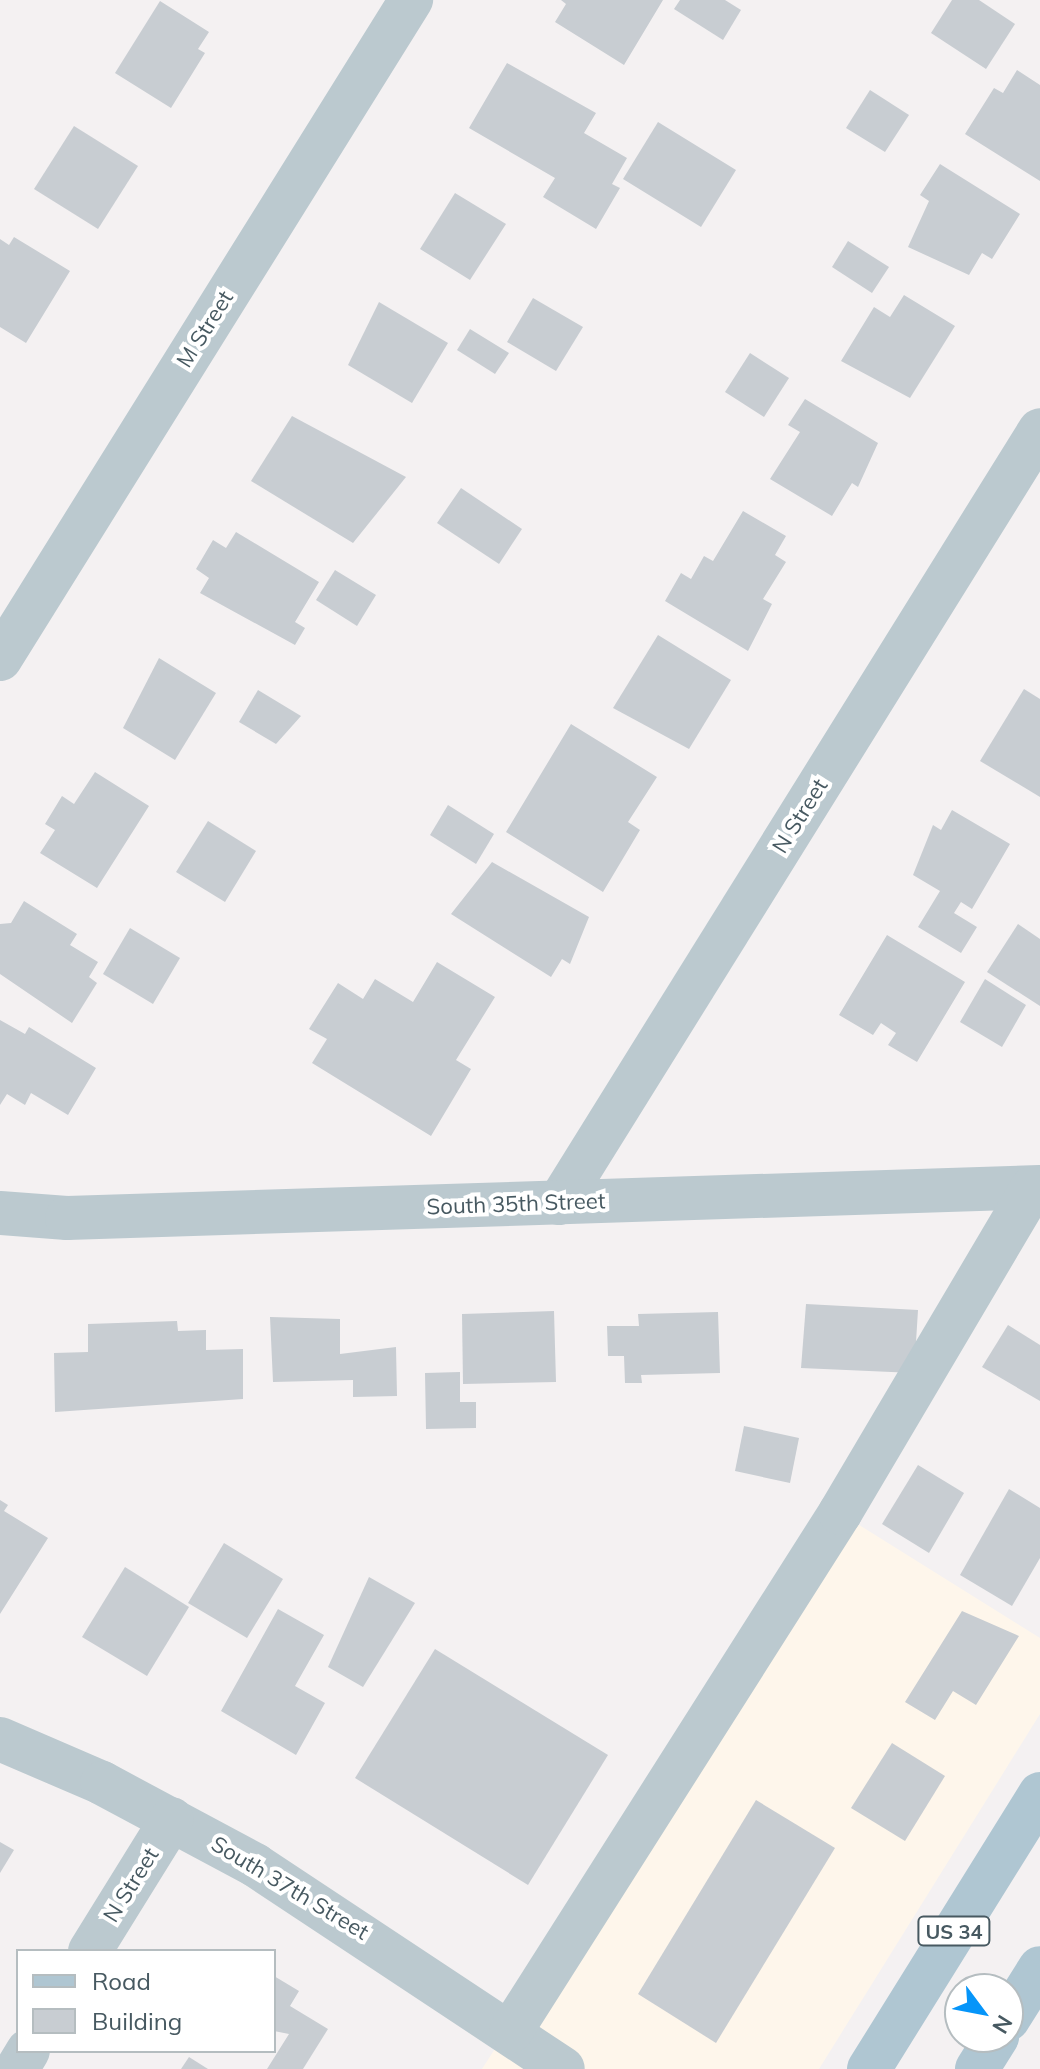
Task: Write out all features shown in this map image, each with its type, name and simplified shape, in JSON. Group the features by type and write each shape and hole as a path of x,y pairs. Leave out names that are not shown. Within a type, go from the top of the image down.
{"main road":[{"name":"US 34","path":"869,2069 1040,1794"},
{"path":"1024,1994 1040,1968"}],"street":[{"name":"M Street","path":"0,659 411,0"},
{"name":"N Street","path":"559,1203 1040,430"},
{"name":"South 35th Street","path":"0,1213 67,1218 1037,1188"},
{"path":"511,2031 840,1513 1037,1188"},
{"name":"South 37th Street","path":"0,1739 172,1819 335,1913 563,2069"},
{"name":"N Street","path":"91,1949 172,1819"}],"shaded area":[{"path":"840,1513 1040,1638 1040,1714 819,2069 482,2069"}],"building":[{"path":"561,0 663,0 624,65 555,22 566,4"},
{"path":"680,0 725,0 741,10 723,40 674,9"},
{"path":"952,0 979,0 1015,24 986,69 931,33"},
{"path":"160,1 209,32 198,49 205,53 171,108 115,73"},
{"path":"507,63 596,113 584,133 627,158 612,184 620,188 596,229 543,197 555,178 469,128"},
{"path":"1017,70 1040,85 1040,181 965,134 994,88 1003,93"},
{"path":"870,90 909,115 885,152 846,128"},
{"path":"658,122 736,170 701,227 623,179"},
{"path":"74,126 138,166 98,229 34,189"},
{"path":"940,164 1020,214 992,259 982,253 969,275 908,247 929,201 920,195"},
{"path":"455,193 506,224 470,280 420,249"},
{"path":"14,237 70,271 26,343 0,327 0,239 9,245"},
{"path":"848,241 889,267 872,293 832,267"},
{"path":"904,295 955,326 910,398 841,361 874,307 890,317"},
{"path":"533,298 583,327 556,371 507,342"},
{"path":"379,302 448,343 412,403 348,365"},
{"path":"470,329 509,353 495,374 457,350"},
{"path":"750,353 789,378 764,417 725,392"},
{"path":"805,399 878,443 858,487 852,483 832,516 770,479 800,432 788,425"},
{"path":"292,416 406,477 353,543 251,481"},
{"path":"461,488 522,529 499,564 437,523"},
{"path":"743,511 786,536 775,555 786,562 763,599 772,604 748,651 665,601 681,573 691,579 704,556 713,561"},
{"path":"236,532 319,582 295,622 305,628 295,645 200,593 209,578 196,569 213,540 226,548"},
{"path":"335,570 376,595 357,626 316,600"},
{"path":"658,635 731,680 689,749 613,708"},
{"path":"159,658 216,693 175,760 123,728"},
{"path":"1024,689 1040,699 1040,797 980,761"},
{"path":"258,690 301,716 276,744 239,722"},
{"path":"571,724 657,777 628,822 640,830 603,892 506,832"},
{"path":"95,772 149,806 97,888 40,853 55,830 45,824 62,796 74,804"},
{"path":"448,805 494,834 476,864 430,835"},
{"path":"952,810 1010,844 972,909 961,902 954,913 977,927 961,953 918,927 940,891 913,875 933,825 941,830"},
{"path":"208,821 256,851 225,902 176,872"},
{"path":"492,862 589,917 570,964 562,959 551,977 451,914"},
{"path":"24,901 77,934 70,945 98,962 89,977 97,983 72,1023 0,974 0,924 11,923"},
{"path":"1018,924 1040,939 1040,1006 987,972"},
{"path":"130,928 180,958 153,1004 103,974"},
{"path":"887,935 965,982 917,1062 888,1045 896,1033 881,1023 873,1035 839,1015"},
{"path":"437,962 495,997 456,1060 471,1069 431,1136 312,1063 327,1039 309,1029 338,983 363,999 375,979 413,1002"},
{"path":"985,979 1026,1005 1002,1047 960,1022"},
{"path":"0,1020 25,1034 29,1027 96,1068 68,1115 31,1093 25,1105 7,1094 0,1105"},
{"path":"806,1304 918,1310 914,1373 801,1368"},
{"path":"554,1311 556,1382 463,1384 462,1314"},
{"path":"718,1312 720,1373 641,1375 642,1383 625,1383 624,1356 608,1356 607,1326 639,1326 638,1314"},
{"path":"270,1317 340,1319 340,1354 396,1347 397,1396 353,1397 353,1380 273,1382"},
{"path":"177,1321 178,1331 206,1330 206,1350 243,1349 243,1399 55,1412 54,1353 88,1352 88,1324"},
{"path":"1008,1325 1040,1345 1040,1401 982,1367"},
{"path":"460,1372 460,1402 476,1402 476,1428 426,1429 425,1373"},
{"path":"744,1426 799,1438 790,1483 735,1471"},
{"path":"918,1465 964,1493 929,1553 882,1524"},
{"path":"1009,1489 1040,1508 1040,1558 1012,1606 960,1575"},
{"path":"0,1500 8,1505 4,1511 48,1538 0,1614"},
{"path":"224,1543 283,1579 247,1638 188,1603"},
{"path":"125,1567 189,1607 147,1676 82,1637"},
{"path":"369,1577 415,1603 363,1687 328,1667"},
{"path":"278,1609 324,1635 295,1686 325,1703 296,1755 221,1711"},
{"path":"962,1611 1019,1636 976,1705 953,1691 935,1720 905,1702"},
{"path":"435,1649 608,1755 528,1885 355,1778"},
{"path":"892,1743 945,1776 905,1841 851,1808"},
{"path":"756,1800 835,1848 716,2043 638,1994"},
{"path":"0,1842 14,1850 0,1873"},
{"path":"276,1977 299,1991 290,2006 328,2029 303,2069 267,2069 289,2034 276,2031"},
{"path":"189,2057 208,2069 181,2069"}]}
